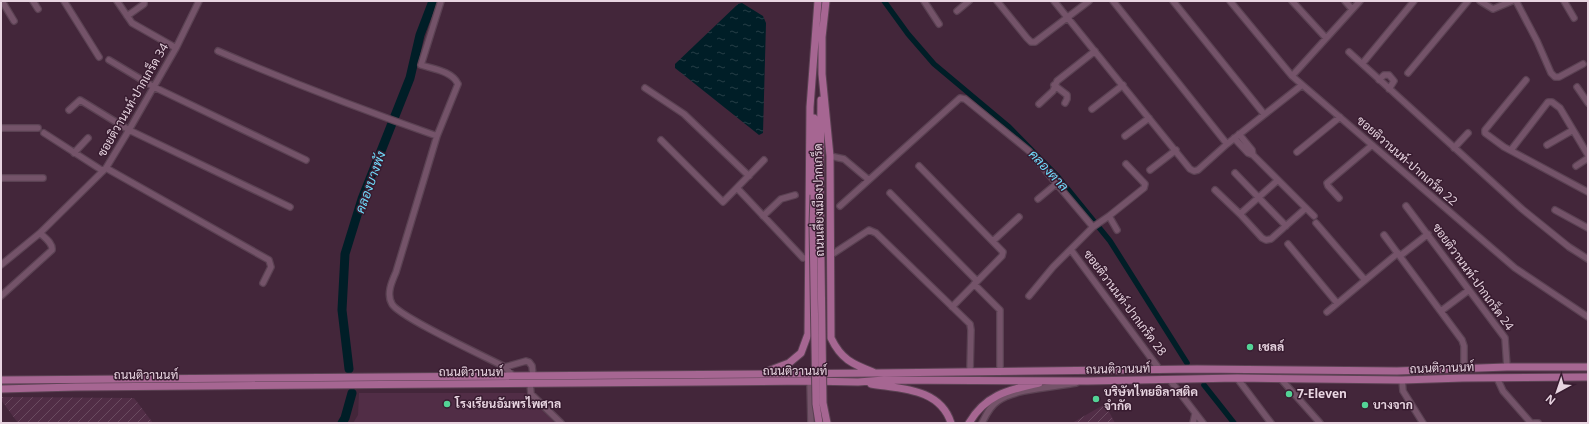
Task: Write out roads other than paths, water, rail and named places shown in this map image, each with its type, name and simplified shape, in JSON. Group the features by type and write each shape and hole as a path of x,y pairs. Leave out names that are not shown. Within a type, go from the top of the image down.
{"main road":[{"name":"ถนนเลี่ยงเมืองปากเกร็ด","path":"762,374 789,363 801,353 808,334 810,114 818,1"},
{"name":"ถนนเลี่ยงเมืองปากเกร็ด","path":"826,1 822,37 822,74 830,156 832,338"},
{"path":"819,423 816,404 813,225 817,194 822,74"},
{"path":"812,79 823,403 827,423"},
{"path":"807,329 813,341 820,345 828,342 832,338 835,346 848,361 878,373"},
{"name":"ถนนติวานนท์","path":"1,389 77,383 533,375 878,373 1275,368 1397,370 1507,367 1588,367"},
{"name":"ถนนติวานนท์","path":"1,380 77,383 530,383 858,382 884,380 1088,381 1237,378 1402,380 1588,377"},
{"path":"969,423 976,411 991,398 1015,389 1051,380"},
{"path":"858,382 922,393 936,400 942,406 951,423"}],"street":[{"path":"2,1 14,21"},
{"path":"33,1 38,9"},
{"path":"64,1 99,57"},
{"path":"117,1 132,23 176,48"},
{"path":"127,16 144,4 144,1"},
{"name":"ซอยติวานนท์-ปากเกร็ด 34","path":"1,265 40,233 104,169 154,87 176,48 199,1"},
{"path":"441,1 421,65 448,74 456,80 458,84 437,136 391,283 390,300 395,308 417,322 506,367 513,376"},
{"path":"924,1 939,24"},
{"path":"957,12 969,1"},
{"path":"997,1 1031,42 1039,40 1089,1"},
{"path":"1054,1 1190,169 1194,171 1198,170 1237,136 1302,84"},
{"path":"1113,1 1228,144"},
{"path":"1173,1 1264,114"},
{"name":"ซอยติวานนท์-ปากเกร็ด 22","path":"1230,1 1292,76 1371,146 1515,268 1588,317"},
{"path":"1292,1 1326,38"},
{"path":"1345,1 1352,9"},
{"path":"1292,76 1360,1"},
{"path":"1362,64 1414,1"},
{"path":"1408,73 1468,1"},
{"path":"1480,1 1493,9 1512,1"},
{"path":"1516,1 1537,40 1551,74 1555,77 1559,77 1583,64"},
{"path":"1564,1 1574,18"},
{"path":"1039,104 1054,91 1054,85 1056,82 1094,51"},
{"path":"218,52 383,118 437,136"},
{"path":"1349,52 1454,148 1546,229 1588,259"},
{"path":"109,60 154,87 306,160"},
{"path":"1379,80 1384,75 1389,75 1394,81 1389,89"},
{"path":"1526,80 1485,130 1486,136 1588,192"},
{"path":"1054,85 1067,95 1067,100 1065,103"},
{"path":"1092,109 1123,85"},
{"path":"1578,86 1588,103"},
{"path":"645,88 684,114 749,176"},
{"path":"840,206 960,98 964,99 1029,151 1056,184 1094,226"},
{"path":"69,110 80,100 129,130 290,206"},
{"path":"1511,150 1548,102 1552,102 1560,108 1588,155"},
{"path":"1125,136 1150,118"},
{"path":"1297,152 1340,118"},
{"path":"1,128 38,128"},
{"path":"1547,145 1573,130"},
{"path":"44,133 74,153 269,260 271,267 263,283"},
{"path":"1454,148 1468,133"},
{"path":"1237,136 1314,216"},
{"path":"74,153 88,138"},
{"path":"661,140 722,202 725,202 764,160"},
{"path":"1340,198 1328,186 1327,183 1371,146"},
{"path":"1150,170 1176,150"},
{"path":"830,156 844,159 869,180"},
{"path":"1576,166 1588,158"},
{"name":"ซอยติวานนท์-ปากเกร็ด 28","path":"1029,296 1053,267 1094,226 1144,188 1145,184 1126,164"},
{"path":"919,166 1003,252 1002,256 952,307"},
{"path":"1235,172 1286,226"},
{"path":"1,178 43,178"},
{"path":"1240,214 1278,180"},
{"path":"1038,199 1056,184"},
{"path":"737,188 803,258 808,258"},
{"path":"1215,190 1262,238 1266,240 1271,239 1306,208"},
{"path":"890,194 1000,310 1000,371"},
{"path":"763,216 780,199 795,195"},
{"name":"ซอยติวานนท์-ปากเกร็ด 24","path":"1406,206 1505,338 1507,367"},
{"path":"1555,210 1588,228"},
{"path":"1109,216 1117,230"},
{"path":"993,241 1019,217"},
{"path":"1316,224 1365,280"},
{"path":"831,255 869,230 872,230 971,327 970,371"},
{"path":"1,296 52,250 53,247 40,233"},
{"path":"1327,312 1365,280 1428,234"},
{"path":"1384,235 1462,340 1464,346 1464,369"},
{"path":"1288,244 1337,303"},
{"name":"ซอยติวานนท์-ปากเกร็ด 28","path":"1071,250 1160,370"},
{"path":"1441,311 1469,290"},
{"path":"506,367 526,361 532,366 533,375"},
{"path":"1237,378 1272,423"},
{"path":"1280,378 1320,423"},
{"path":"1497,378 1503,391 1532,423 1538,423"},
{"path":"1170,380 1202,423"},
{"path":"1402,380 1402,391 1423,423"},
{"path":"810,381 811,423"},
{"path":"982,423 992,406 999,400 1011,394 1088,381"},
{"path":"530,383 531,394 561,423"},
{"path":"1193,423 1195,414"}],"water":[{"path":"742,3 763,16 766,23 763,133 759,135 675,68 675,64 738,4"}],"waterway":[{"name":"คลองบางพัง","path":"349,369 342,310 345,254 362,199 410,78 420,35 433,1"},
{"name":"คลองตาล","path":"884,1 908,34 934,64 1008,126 1058,177 1110,241 1187,363"},
{"name":"คลองตาล","path":"1204,385 1234,423"},
{"name":"คลองบางพัง","path":"342,423 345,418 352,393"}],"place":[{"name":"เชลล์","path":"1250,347"},
{"name":"7-Eleven","path":"1289,394"},
{"name":"บริษัทไทยอิลาสติค จำกัด","path":"1096,399"},
{"name":"โรงเรียนอัมพรไพศาล","path":"447,404"},
{"name":"บางจาก","path":"1365,405"}]}
